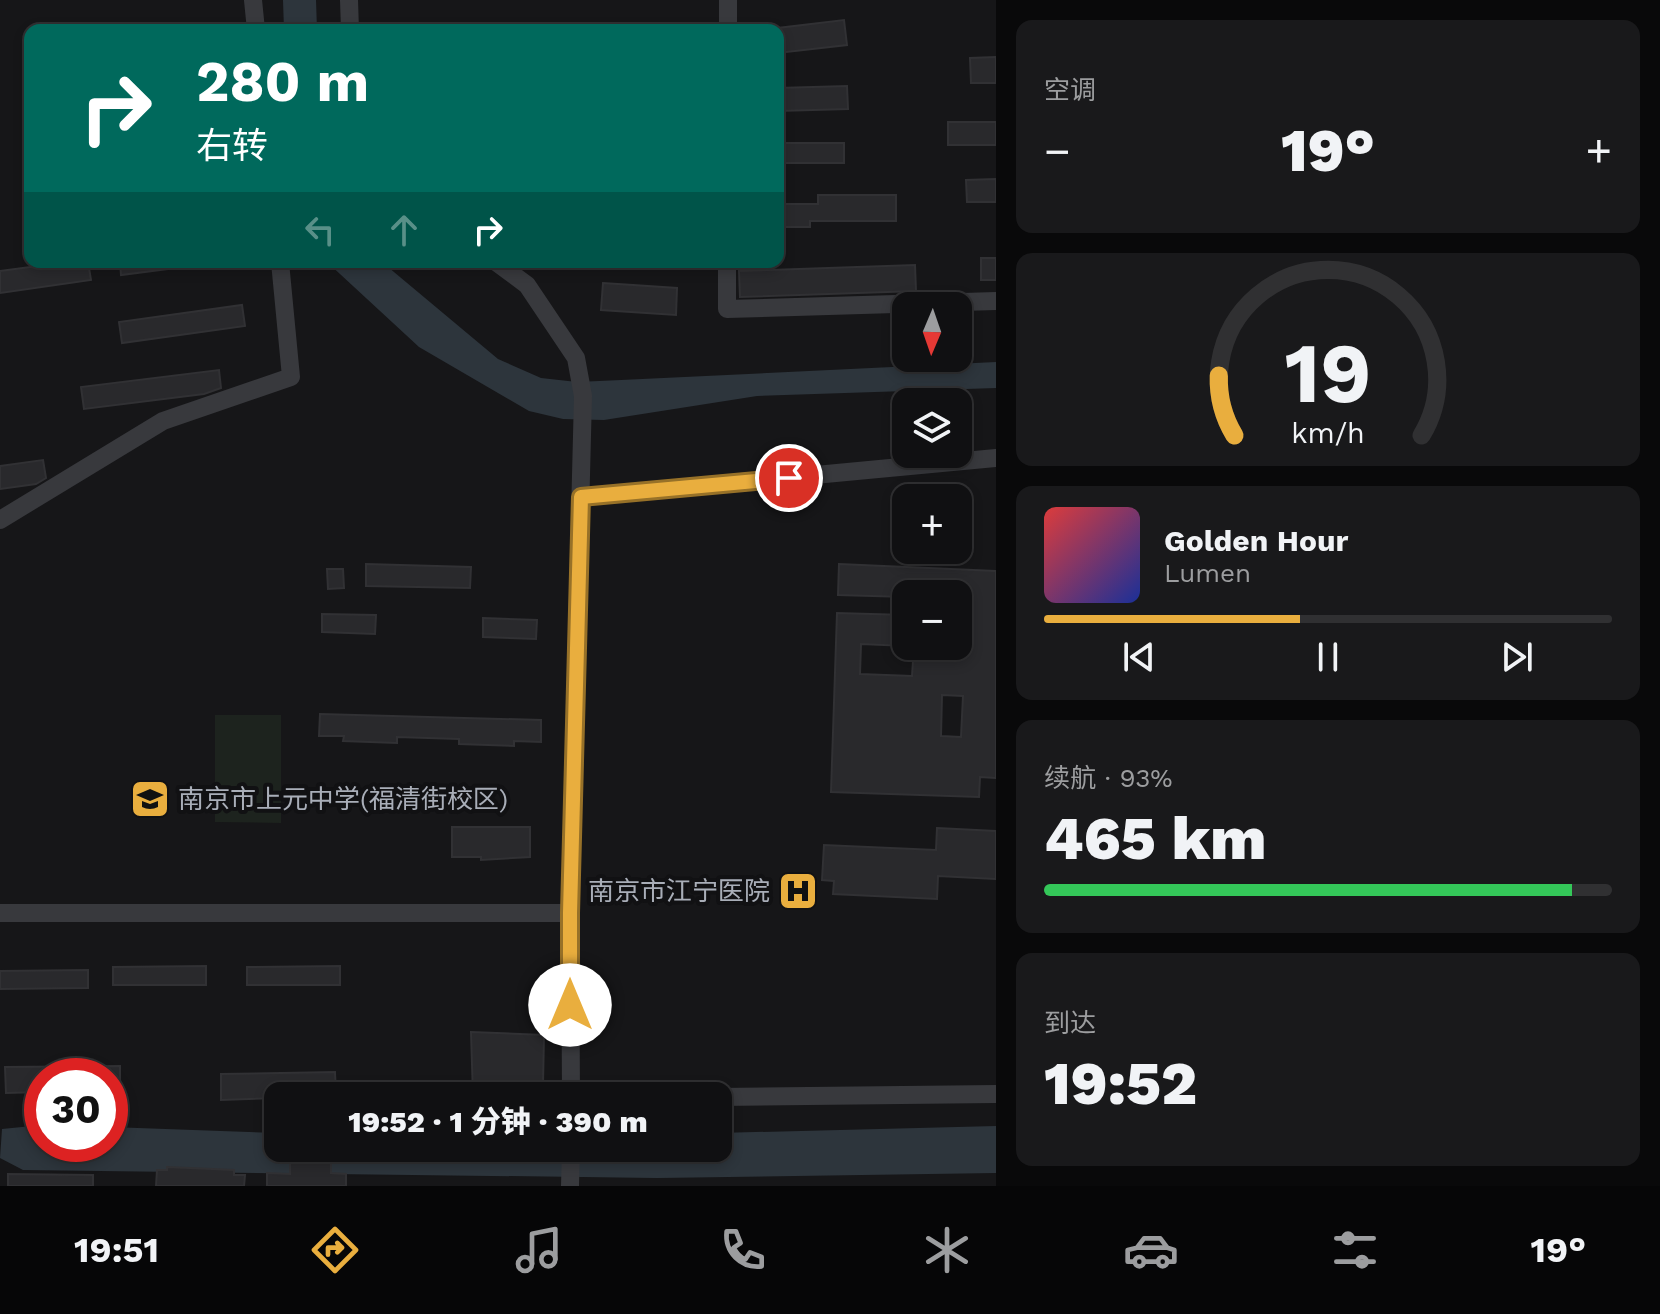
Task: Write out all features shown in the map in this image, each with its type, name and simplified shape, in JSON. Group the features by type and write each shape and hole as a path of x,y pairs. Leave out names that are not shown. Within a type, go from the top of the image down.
{"street":[{"path":"253,0 255,24"},
{"path":"349,0 350,24"},
{"path":"728,0 728,24"},
{"path":"0,520 163,421 291,377 281,268"},
{"path":"504,268 527,285 576,358 583,396 570,913 571,1082"},
{"path":"727,268 727,309 996,301"},
{"path":"581,497 996,458"},
{"path":"0,913 570,913"},
{"path":"732,1097 996,1094"},
{"path":"570,1186 571,1162"}],"shaded area":[{"path":"283,0 316,0 317,24 284,24"},
{"path":"333,268 389,268 498,359 541,378 577,382 892,367 892,372 972,372 972,363 996,362 996,388 892,388 892,391 757,396 604,420 563,419 529,411 419,347"},
{"path":"215,715 281,715 281,823 215,822"},
{"path":"996,1126 996,1173 657,1178 23,1170 0,1158 2,1129 24,1127 24,1162 128,1162 128,1128 264,1132 264,1162 732,1162 732,1133"}],"building":[{"path":"844,20 847,45 784,52 784,27"},
{"path":"996,57 996,83 971,83 970,58"},
{"path":"847,86 848,109 784,111 784,88"},
{"path":"948,122 996,122 996,145 948,145"},
{"path":"784,143 844,143 844,163 784,163"},
{"path":"996,179 996,202 967,202 966,180"},
{"path":"818,195 896,195 896,221 810,221 810,227 784,227 784,204 818,204"},
{"path":"981,258 996,258 996,280 981,280"},
{"path":"915,265 916,291 740,297 739,271"},
{"path":"89,268 91,280 0,293 0,271"},
{"path":"120,268 175,268 121,275"},
{"path":"603,283 677,288 676,315 601,310"},
{"path":"242,305 245,326 122,343 119,322"},
{"path":"219,370 221,388 204,394 84,409 81,387"},
{"path":"43,460 46,478 36,484 0,489 0,466"},
{"path":"366,564 471,567 470,588 366,586"},
{"path":"839,564 996,571 996,778 980,777 979,797 831,792 837,613 892,615 892,645 861,644 860,674 912,676 913,660 972,660 972,580 892,580 892,597 838,595","holes":["942,695 963,696 961,737 941,736"]},
{"path":"327,569 343,569 344,588 328,589"},
{"path":"322,614 376,615 375,634 322,632"},
{"path":"483,618 537,620 536,639 483,637"},
{"path":"320,714 541,720 541,742 514,741 514,746 459,744 459,739 397,737 397,743 343,741 344,736 319,736"},
{"path":"452,827 530,827 530,857 481,860 481,857 452,857"},
{"path":"937,828 996,831 996,879 938,876 937,899 833,894 834,881 822,880 824,845 936,850"},
{"path":"206,966 206,985 113,985 113,967"},
{"path":"340,966 340,985 247,985 247,967"},
{"path":"88,970 88,988 0,989 0,971"},
{"path":"471,1032 544,1035 543,1082 473,1082"},
{"path":"5,1067 24,1067 24,1092 6,1093"},
{"path":"335,1072 335,1082 264,1082 264,1099 221,1100 221,1074"},
{"path":"290,1162 331,1163 331,1173 346,1174 346,1186 267,1186 267,1173 290,1174"},
{"path":"167,1167 234,1170 234,1175 245,1175 244,1186 156,1186 157,1170 167,1170"},
{"path":"8,1174 93,1175 93,1186 8,1186"}],"place":[{"name":"南京市上元中学(福清街校区)","path":"150,799"},
{"name":"南京市江宁医院","path":"798,891"}],"route":[{"path":"570,1005 581,497 789,478"}]}
